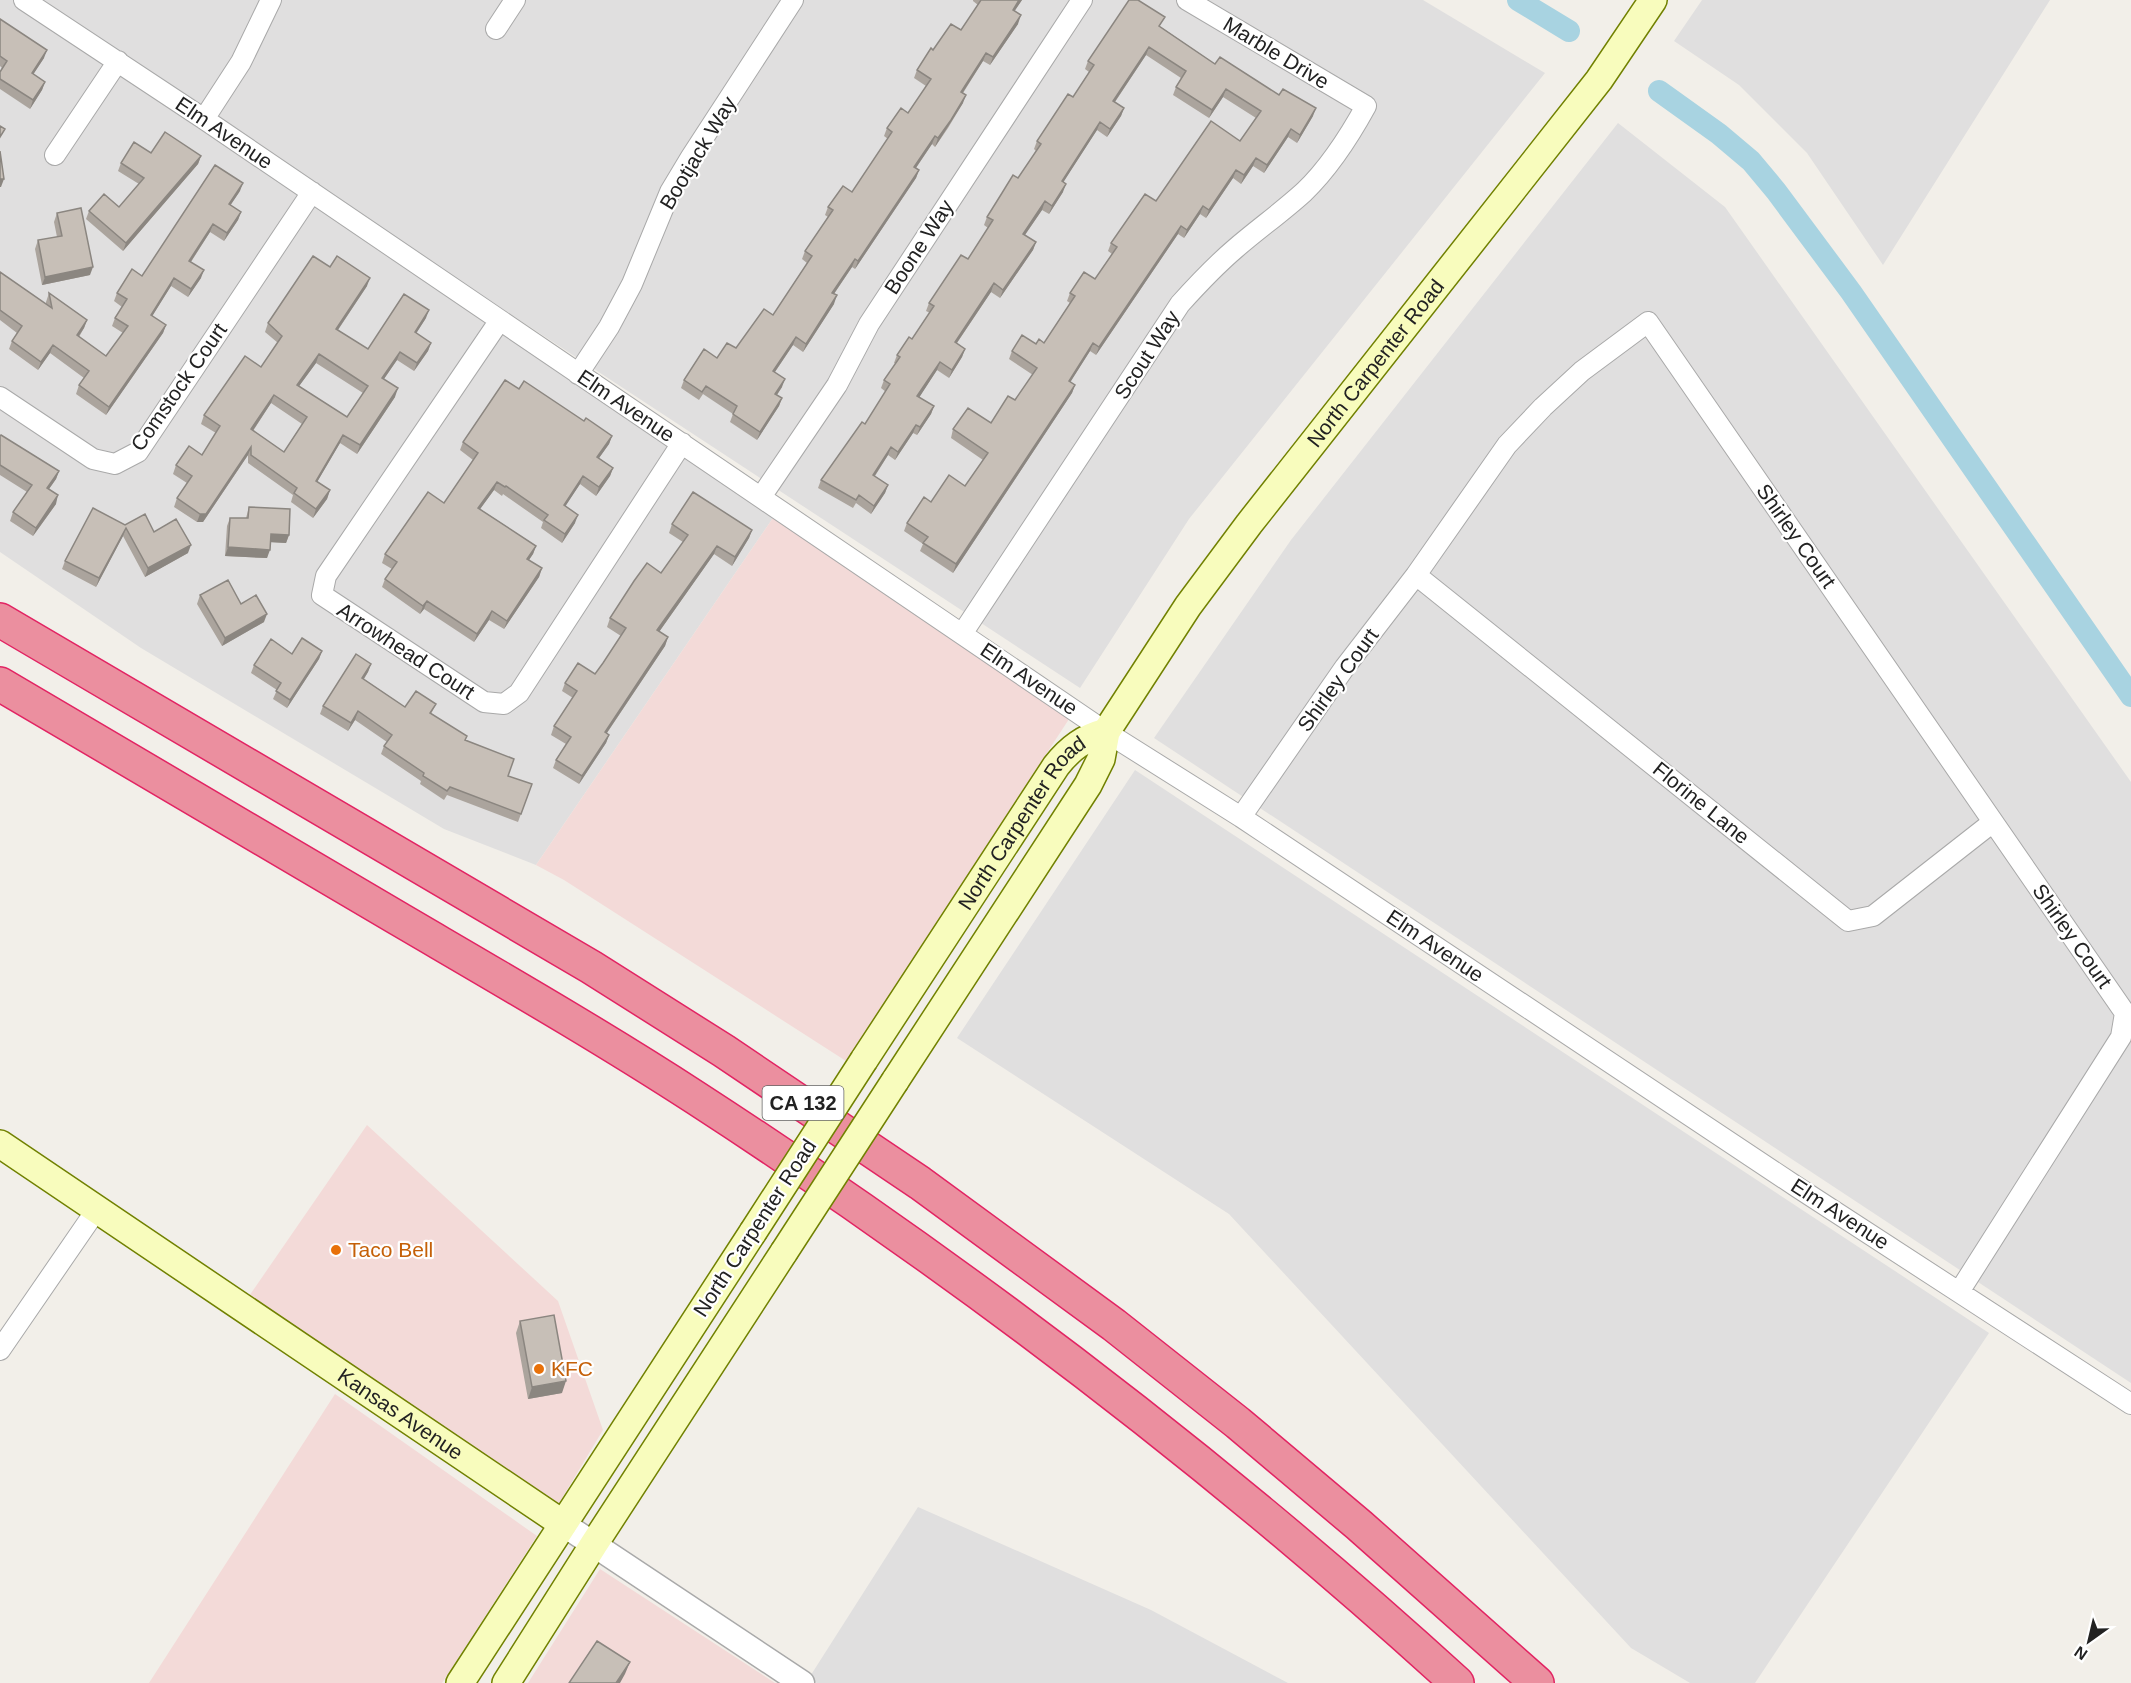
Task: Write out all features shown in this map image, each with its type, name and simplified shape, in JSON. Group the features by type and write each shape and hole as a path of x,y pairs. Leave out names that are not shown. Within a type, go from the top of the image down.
{"highway":[{"name":"CA 132","path":"0,620 591,967 733,1057 920,1183 1114,1325 1238,1423 1368,1532 1537,1683"},
{"name":"CA 132","path":"0,684 627,1054 824,1184 1009,1315 1143,1417 1326,1568 1456,1683"}],"main road":[{"name":"North Carpenter Road","path":"506,1683 1088,785 1101,759 1106,732 1188,606 1249,524 1599,80 1653,0"},
{"name":"North Carpenter Road","path":"460,1683 1056,765 1077,744 1091,736 1106,732"},
{"name":"Kansas Avenue","path":"0,1144 563,1524"}],"street":[{"name":"Elm Avenue","path":"24,0 204,118 1106,732 1241,817 2131,1404"},
{"path":"204,118 242,62 271,0"},
{"path":"496,29 515,0"},
{"name":"Bootjack Way","path":"578,374 609,327 632,284 670,192 794,0"},
{"name":"Boone Way","path":"761,497 837,385 869,324 1082,0"},
{"name":"Marble Drive","path":"1187,0 1366,106"},
{"path":"55,155 118,61"},
{"name":"Scout Way","path":"962,634 1180,304 1203,278 1235,248 1306,190 1329,163 1366,106"},
{"name":"Comstock Court","path":"0,397 93,459 115,464 138,452 312,192"},
{"name":"Arrowhead Court","path":"500,320 326,576 322,595 484,702 504,704 519,693 682,443"},
{"name":"Shirley Court","path":"1241,817 1346,667 1416,575 1507,445 1542,406 1582,371 1648,322 2125,1013 2121,1037 1959,1292"},
{"name":"Florine Lane","path":"1416,575 1848,921 1873,916 1993,822"},
{"path":"0,1350 96,1209"},
{"name":"Kansas Avenue","path":"563,1524 802,1683"}],"shaded area":[{"path":"0,0 14,0 775,515 536,865 444,829 141,648 0,552"},
{"path":"32,0 1423,0 1545,73 1189,519 1080,688"},
{"path":"1702,0 2050,0 1883,265 1807,153 1739,85 1674,41"},
{"path":"1618,123 1725,207 2131,782 2131,1383 1154,738 1291,540"},
{"path":"775,515 1071,716 846,1061 564,880 536,865"},
{"path":"1135,770 1989,1333 1755,1683 1690,1683 1631,1648 1229,1214 957,1038"},
{"path":"367,1125 558,1301 603,1430 556,1508 245,1302"},
{"path":"335,1394 537,1536 442,1683 149,1683"},
{"path":"918,1507 1151,1610 1288,1683 817,1683 809,1678"},
{"path":"600,1569 775,1683 528,1683"}],"building":[{"path":"981,0 1019,0 1013,10 1021,15 993,57 986,53 961,92 966,95 951,120 938,138 935,136 914,167 919,170 858,261 855,259 832,293 837,295 806,344 796,337 773,371 785,379 775,394 782,398 760,432 733,414 737,406 706,386 702,392 684,380 704,349 717,358 727,343 736,348 764,309 773,315 812,256 805,251 833,210 828,207 843,186 852,192 892,132 887,128 901,108 908,113 931,79 917,70 931,48 933,50 951,24 961,30"},
{"path":"1129,0 1138,0 1165,17 1159,26 1215,64 1220,57 1279,95 1283,89 1316,108 1300,135 1291,129 1267,165 1256,158 1244,175 1236,170 1209,210 1203,206 1187,230 1181,226 1099,347 1093,343 1069,381 1075,385 956,564 923,543 928,537 907,523 924,497 931,502 949,475 965,486 988,453 953,429 968,408 991,423 1008,396 1015,400 1037,368 1012,351 1022,335 1036,344 1039,339 1044,343 1075,296 1070,293 1084,272 1095,279 1117,247 1111,243 1145,194 1156,201 1211,121 1240,141 1261,111 1226,89 1212,110 1176,87 1186,71 1149,47 1113,101 1124,108 1110,129 1100,122 1062,181 1066,184 1052,206 1045,201 1023,234 1036,242 1003,290 994,283 955,342 965,349 952,370 940,362 917,396 934,406 920,427 916,425 898,452 891,447 873,475 888,485 874,506 859,495 856,500 821,480 862,422 865,424 890,384 884,380 900,357 897,355 909,337 912,339 934,306 929,303 961,255 968,259 993,220 987,217 1013,175 1018,178 1041,144 1037,141 1068,94 1073,97 1094,65 1088,61"},
{"path":"0,19 47,50 32,73 45,82 33,100 0,79 0,72 7,61 0,56"},
{"path":"0,126 5,129 0,137"},
{"path":"165,132 201,156 126,243 89,211 104,194 119,207 144,178 121,163 134,142 151,153"},
{"path":"0,151 4,179 0,179"},
{"path":"215,165 243,183 229,204 241,212 227,233 213,224 189,261 204,270 191,289 174,278 151,315 166,325 109,407 79,385 89,371 53,345 41,362 12,341 22,326 0,310 0,272 52,308 49,293 87,320 77,335 106,356 128,326 115,318 127,299 117,293 132,269 142,276"},
{"path":"81,208 93,267 45,277 38,240 62,236 57,213"},
{"path":"313,256 330,267 337,256 370,278 336,329 368,349 404,294 429,310 415,332 431,343 417,363 400,352 382,378 398,388 360,445 343,435 316,481 330,490 316,509 294,493 297,488 251,455 251,447 206,514 200,514 177,498 192,476 176,465 189,446 202,455 220,426 204,415 245,356 261,367 282,336 268,323","holes":["319,354 368,386 347,417 297,385","274,395 307,417 284,452 251,429"]},
{"path":"505,380 519,389 524,381 584,421 586,418 612,436 597,457 613,468 599,487 583,476 564,505 578,515 565,534 544,520 548,515 497,482 478,508 536,546 527,559 542,568 507,621 492,611 477,634 427,601 423,606 385,579 397,562 385,554 428,492 444,503 478,453 463,442"},
{"path":"1,435 59,471 47,488 58,495 36,528 13,512 32,485 0,465"},
{"path":"693,492 752,530 735,557 717,546 657,630 668,637 605,732 609,735 582,776 556,760 571,737 554,726 577,691 565,683 578,663 595,674 603,663 626,628 610,618 634,581 647,563 661,573 688,535 672,524"},
{"path":"249,507 290,509 289,535 271,534 270,550 228,547 230,518 248,518"},
{"path":"93,508 125,525 145,514 154,532 176,519 191,545 148,568 126,528 99,578 65,561"},
{"path":"228,580 241,604 256,595 267,614 225,638 200,595"},
{"path":"302,638 322,651 290,700 276,691 281,683 254,665 271,639 292,654"},
{"path":"356,654 371,664 362,678 405,707 416,691 436,704 430,713 467,736 465,740 514,759 508,776 532,784 521,814 450,787 447,791 384,746 392,735 358,711 351,723 323,706"},
{"path":"554,1315 566,1381 532,1387 520,1321"},
{"path":"597,1641 630,1662 616,1683 569,1683"}],"waterway":[{"path":"1518,0 1569,31"},
{"path":"1659,91 1719,134 1751,161 1776,191 1851,292 2131,696"}],"place":[{"name":"Taco Bell","path":"336,1250"},
{"name":"KFC","path":"539,1369"}]}
